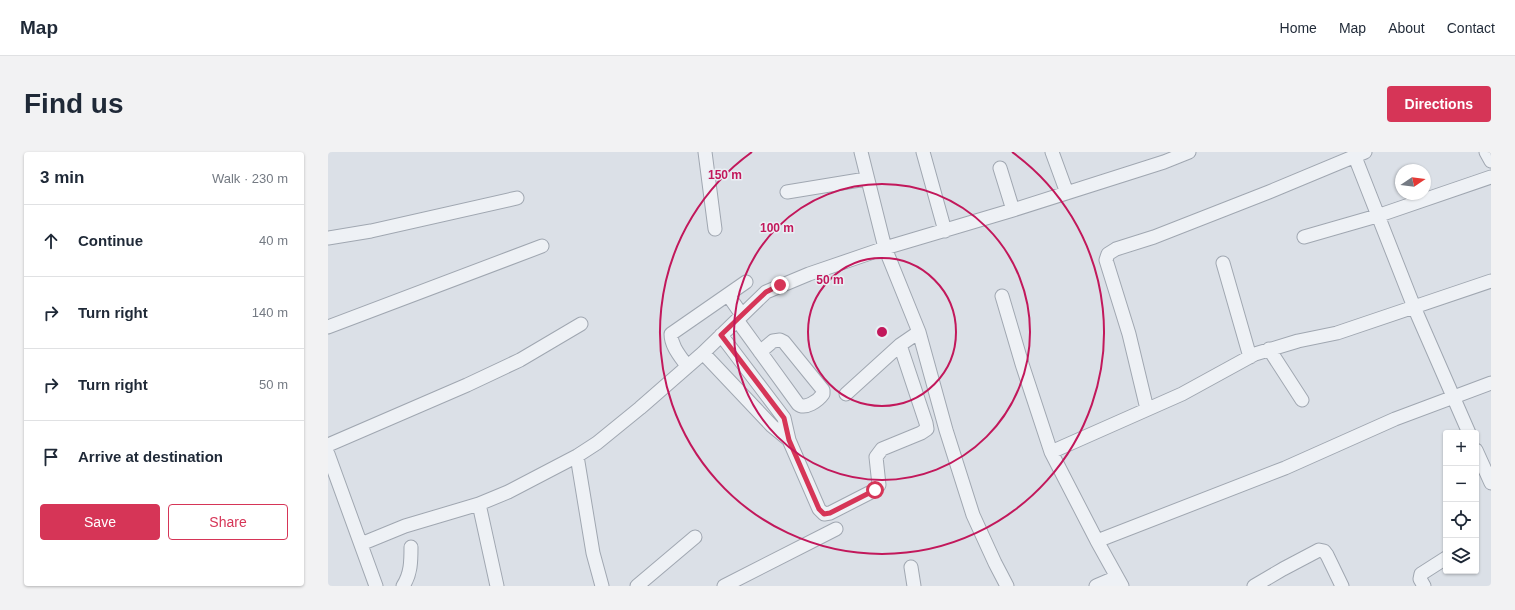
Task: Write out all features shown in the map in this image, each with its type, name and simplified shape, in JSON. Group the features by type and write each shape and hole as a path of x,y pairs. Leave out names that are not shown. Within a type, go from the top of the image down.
{"street":[{"path":"705,152 715,230"},
{"path":"861,152 866,179 885,248 919,332 946,430 973,515 1007,586"},
{"path":"923,152 945,231"},
{"path":"1052,152 1067,193"},
{"path":"361,544 405,526 479,504 527,483 577,456 628,418 703,352 766,292 780,285 885,248 1067,193 1164,162 1189,152"},
{"path":"1486,152 1491,161"},
{"path":"1147,409 1129,334 1106,260 1108,254 1154,238 1360,155 1377,216 1467,430"},
{"path":"1000,168 1013,210"},
{"path":"1304,238 1377,216 1491,177"},
{"path":"787,192 866,179"},
{"path":"328,238 371,231 518,198"},
{"path":"328,328 542,246"},
{"path":"1223,264 1250,357"},
{"path":"1051,452 1182,394 1250,357 1269,349 1337,333 1491,281"},
{"path":"687,366 673,345 671,334 746,282"},
{"path":"728,295 760,352 798,404 801,407 806,407 821,397 823,390 784,342 780,340 773,341 760,352"},
{"path":"1002,296 1022,364 1051,452 1120,582 1096,586"},
{"path":"376,586 328,453 520,360 581,324"},
{"path":"846,394 900,345 919,332"},
{"path":"721,335 784,418 789,440 819,509 824,514 830,513 875,490 879,485 876,457 882,449 922,433 927,429 900,345"},
{"path":"1269,349 1302,400"},
{"path":"703,352 766,419 789,440"},
{"path":"726,377 742,364"},
{"path":"1097,541 1285,468 1395,419 1491,383"},
{"path":"766,419 777,410"},
{"path":"577,456 593,553 602,586"},
{"path":"1479,457 1491,483"},
{"path":"479,504 497,586"},
{"path":"724,586 836,529"},
{"path":"637,586 695,537"},
{"path":"403,586 407,580 411,566 411,546"},
{"path":"1254,586 1319,550 1324,551 1327,555 1342,586"},
{"path":"1424,586 1420,579 1421,574 1443,560"},
{"path":"911,567 914,586"}],"route":[{"path":"780,285 766,292 721,335 784,418 789,440 819,509 824,514 830,513 875,490"}]}
